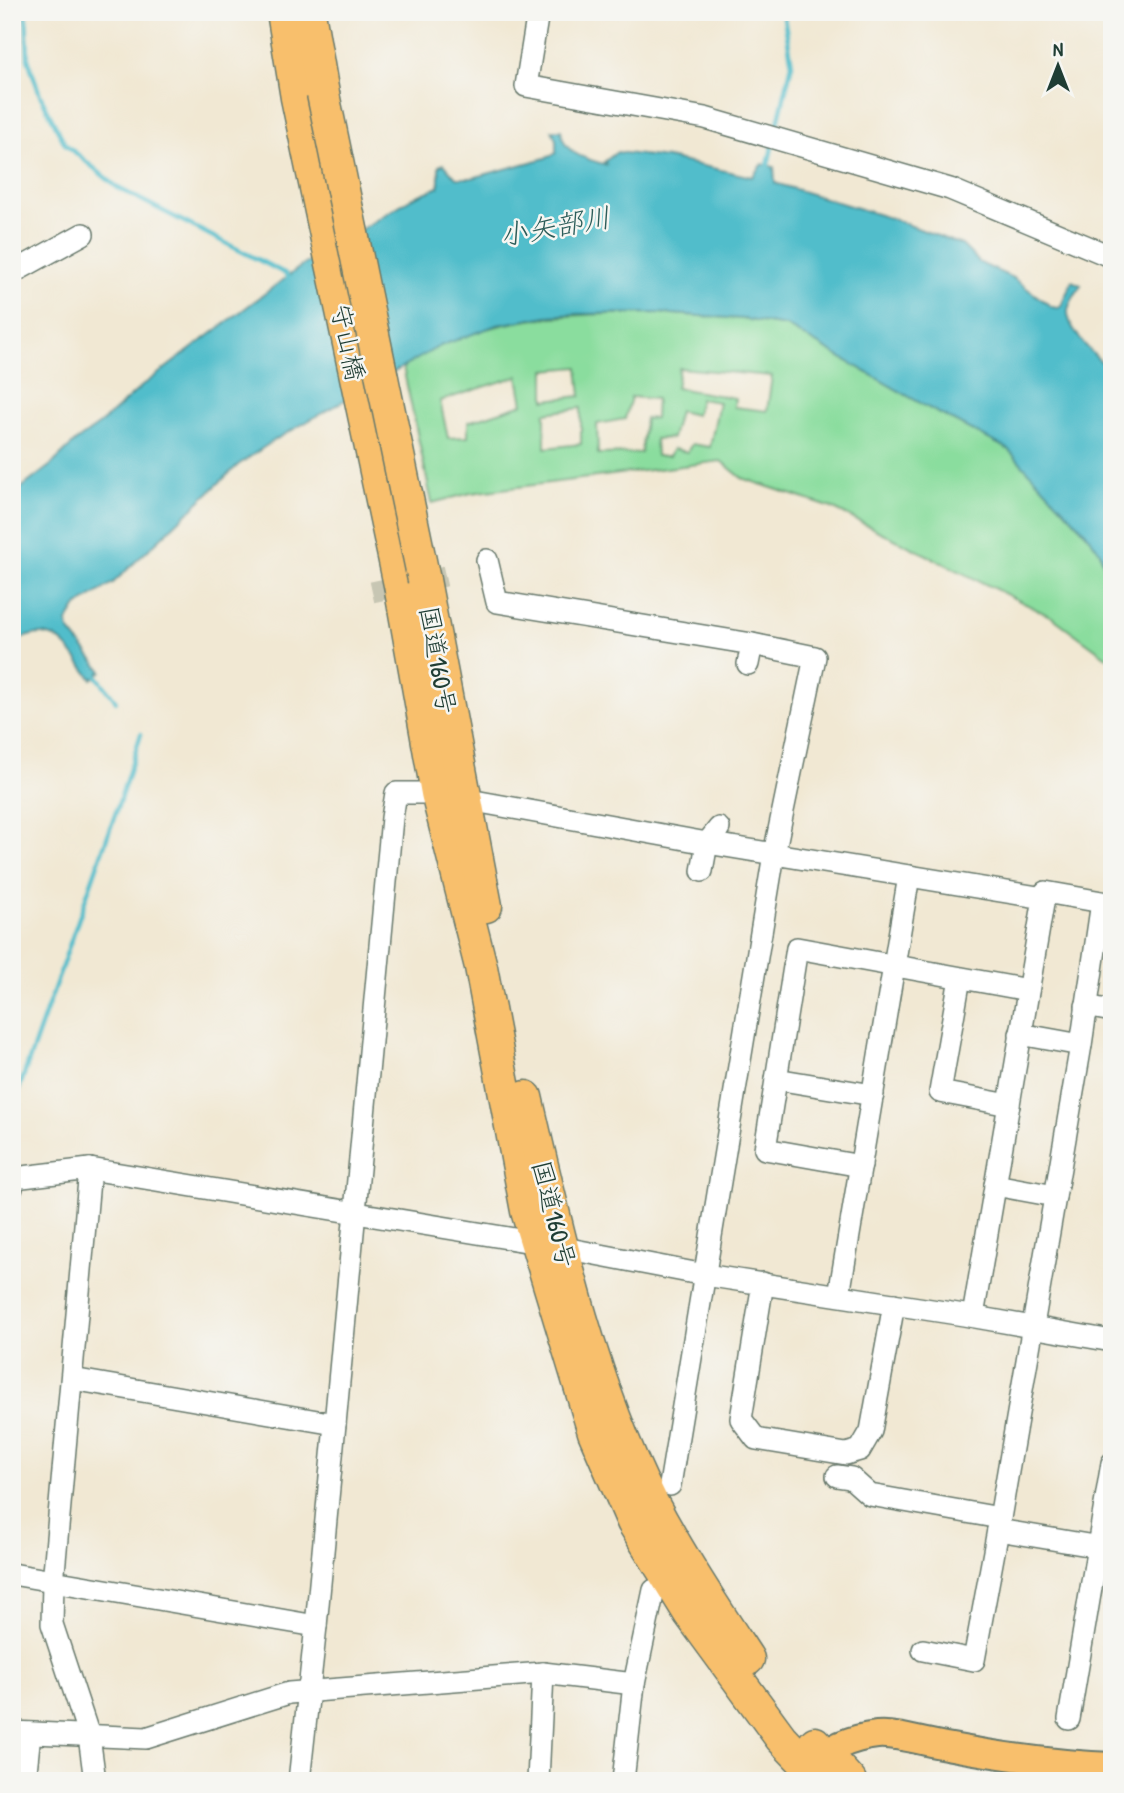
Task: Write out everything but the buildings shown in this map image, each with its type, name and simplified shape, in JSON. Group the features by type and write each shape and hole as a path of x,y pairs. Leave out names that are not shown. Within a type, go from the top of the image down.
{"highway":[{"path":"283,12 310,96"},
{"path":"309,12 310,96"},
{"name":"守山橋","path":"310,96 412,583"},
{"name":"国道160号","path":"412,583 437,793 481,967 527,1211 550,1245"},
{"name":"国道160号","path":"412,583 466,807 550,1245 627,1447 651,1500 693,1576 758,1674 795,1723 818,1766 850,1781"}],"main road":[{"path":"818,1766 852,1740 880,1734 1067,1763 1112,1766"}],"street":[{"path":"538,12 526,86 705,118 950,189 1112,257"},
{"path":"12,273 83,234"},
{"path":"487,560 497,603 750,654 816,657 774,854 670,1485"},
{"path":"299,1781 396,793 437,793"},
{"path":"466,807 480,802 713,835 774,854 1044,898"},
{"path":"702,871 713,835"},
{"path":"839,1296 909,876"},
{"path":"923,1650 974,1660 1034,1328 1086,1006 1102,967 1107,904 1045,892 973,1316"},
{"path":"861,1166 765,1149 797,948 1028,990"},
{"path":"961,978 940,1092 1009,1105"},
{"path":"1086,1006 1112,1011"},
{"path":"1020,1034 1081,1045"},
{"path":"776,1079 873,1095"},
{"path":"90,1170 53,1583 52,1624 89,1736 95,1781"},
{"path":"13,1183 90,1170 674,1265 705,1275 973,1316 1112,1341"},
{"path":"995,1185 1055,1196"},
{"path":"763,1283 741,1419 756,1439 841,1463 851,1478 870,1495 1105,1548"},
{"path":"841,1463 860,1450 871,1431 894,1304"},
{"path":"72,1379 335,1424"},
{"path":"1069,1719 1105,1548 1112,1463"},
{"path":"12,1574 316,1626"},
{"path":"623,1781 634,1684 654,1590"},
{"path":"25,1781 21,1732 146,1738 289,1693 543,1673 634,1684"},
{"path":"538,1781 543,1673"}],"green space":[{"path":"658,313 743,319 786,326 929,408 1008,449 1086,533 1100,552 1108,578 1112,580 1112,661 1052,617 832,508 742,478 721,461 471,493 432,503 403,367 440,345 493,327 575,315","holes":["578,367 581,396 545,400 545,370","679,368 772,376 767,411 734,407 735,398 676,388","518,376 523,404 468,422 468,437 448,438 440,401","631,397 656,399 655,418 645,419 641,453 598,454 597,424 625,419","700,399 719,402 710,447 692,444 687,452 673,449 669,456 656,456 655,439 672,438 679,411 696,415","581,408 581,444 545,448 545,413"]}],"water":[{"name":"小矢部川","path":"552,130 561,130 566,145 577,155 607,165 604,162 617,152 667,158 752,177 762,164 774,167 775,183 893,219 962,245 980,263 1013,278 1052,307 1061,306 1072,281 1081,285 1071,300 1069,318 1084,344 1112,372 1112,580 1108,578 1100,552 1086,533 1008,449 929,408 786,326 743,319 658,313 577,314 547,316 497,325 440,346 273,441 238,465 113,583 77,606 67,622 69,630 102,671 92,679 67,647 50,635 27,636 12,643 12,495 100,424 142,386 300,267 412,198 439,187 439,166 444,164 456,178 472,178 549,157 556,153 556,140"}],"waterway":[{"path":"26,12 28,59 40,95 65,144 118,188 286,274 289,281"},
{"path":"776,131 792,64 783,12"},
{"path":"767,169 773,143"},
{"path":"93,671 116,701"},
{"path":"12,1109 141,734"}],"tunnel":[{"path":"372,592 445,576"}]}
